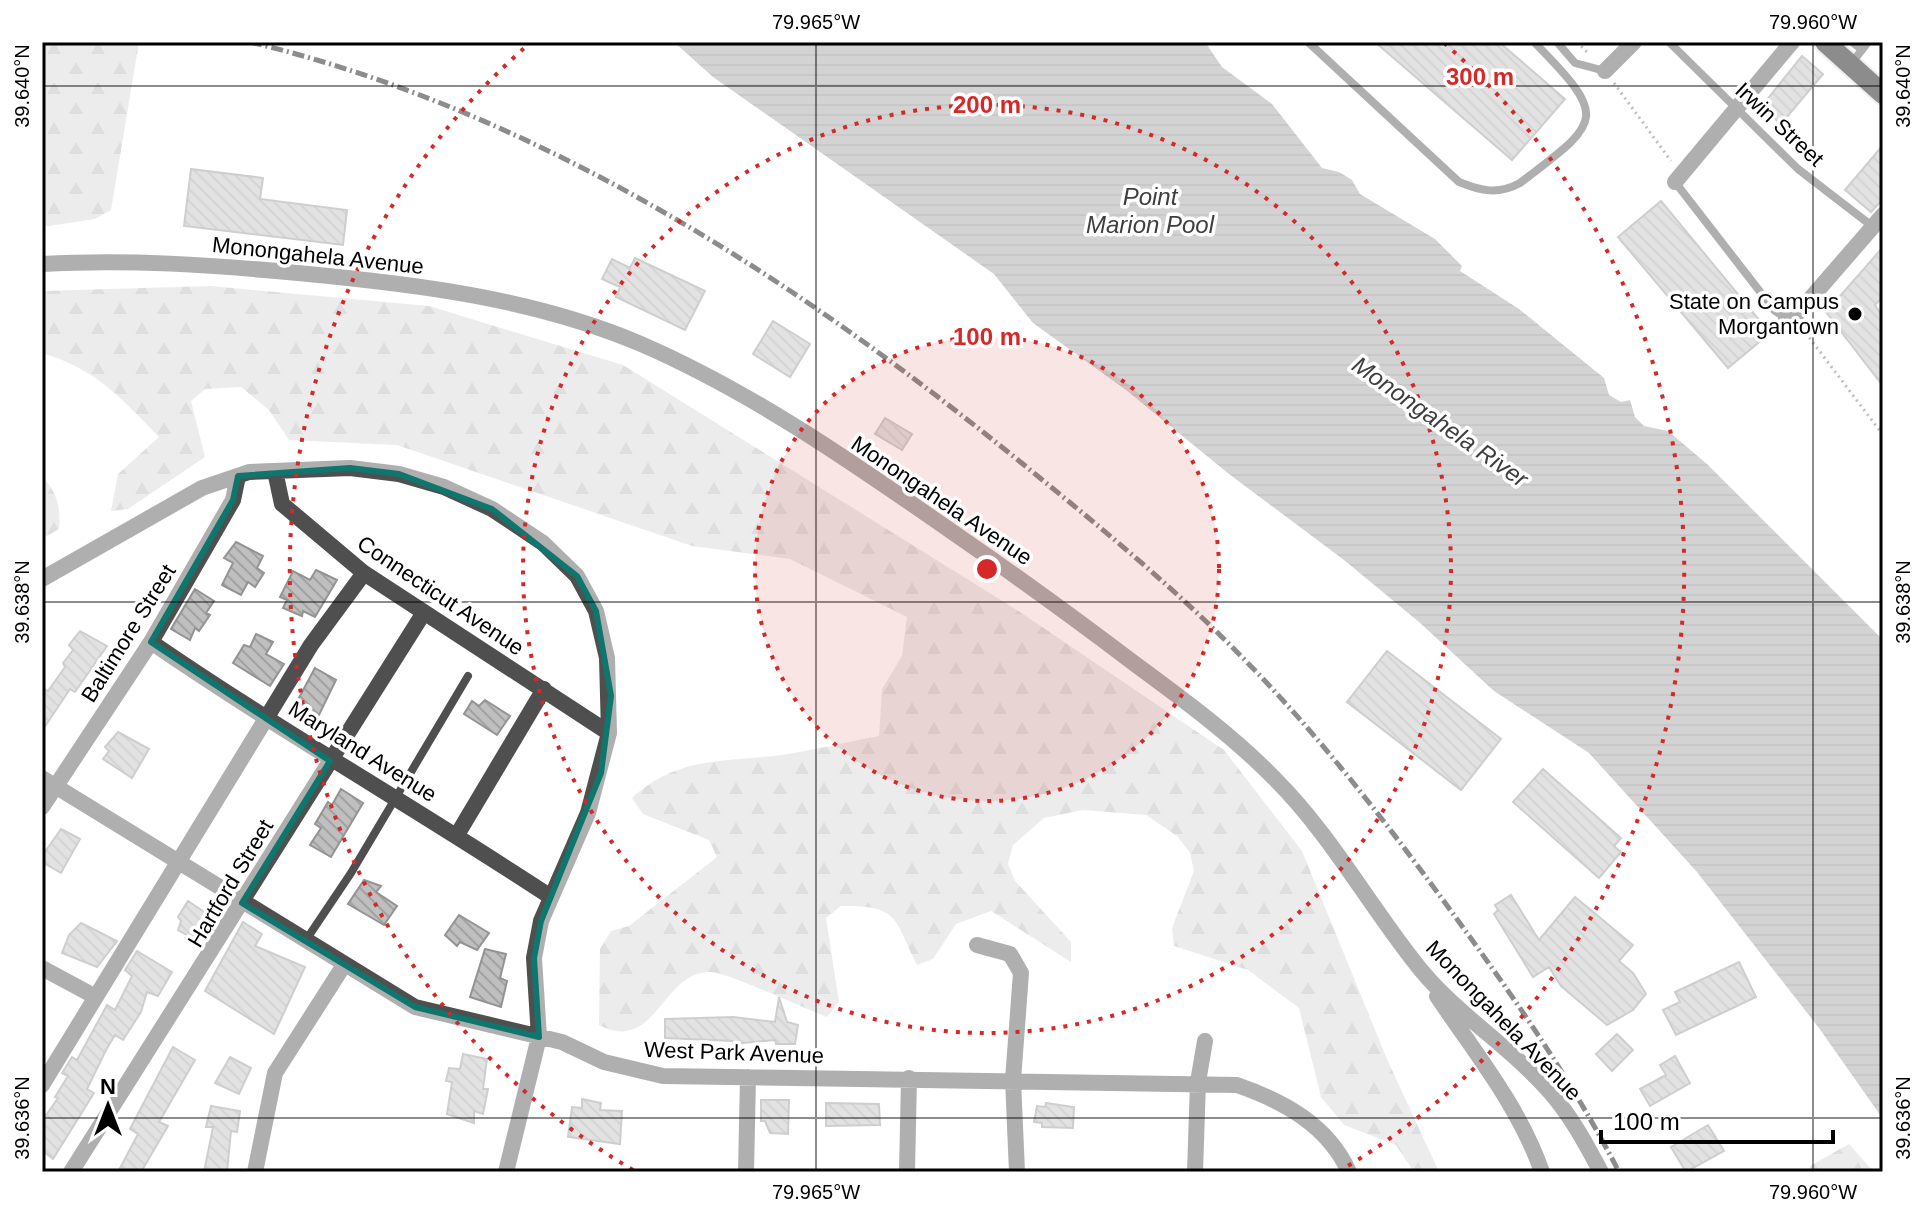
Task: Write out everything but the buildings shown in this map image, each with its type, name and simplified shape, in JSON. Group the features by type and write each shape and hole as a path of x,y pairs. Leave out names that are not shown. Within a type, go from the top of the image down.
{"main road":[{"path":"1825,42 1856,57 1883,94"}],"street":[{"path":"1605,71 1634,42"},
{"path":"1675,182 1792,42"},
{"path":"1786,318 1798,313 1878,220"},
{"name":"Monongahela Avenue","path":"42,264 103,261 223,266 422,286 572,319 642,345 785,423 898,494 1030,586 1224,731 1276,779 1319,829 1416,965 1550,1092 1578,1130 1601,1172"},
{"path":"42,579 202,488 238,476 350,468 399,474 444,487 492,509 543,543 577,576 596,611 607,658 609,733 588,813 551,897 534,958 539,1037 506,1172"},
{"name":"Connecticut Avenue","path":"275,471 282,504 364,573 609,733"},
{"name":"Baltimore Street","path":"42,807 49,782 151,642 233,500 238,476"},
{"path":"42,1085 311,645 364,573"},
{"name":"Hartford Street","path":"71,1172 423,614"},
{"name":"Maryland Avenue","path":"151,642 330,761 457,835 551,897"},
{"path":"457,835 544,689"},
{"name":"West Park Avenue","path":"49,782 415,1007 539,1037 634,1072 663,1076 1237,1085 1276,1099 1320,1131 1349,1172"},
{"path":"977,945 1010,954 1021,973 1013,1080 1017,1172"},
{"path":"255,1172 275,1073 344,965"},
{"path":"1416,965 1496,1081 1522,1126 1542,1172"},
{"path":"42,968 94,996"},
{"path":"1195,1172 1198,1082 1205,1041"},
{"path":"746,1172 748,1077"},
{"path":"907,1172 909,1078"}],"lane":[{"path":"1308,42 1459,182 1486,191 1510,188 1520,183 1575,140 1586,121 1583,95 1534,42"},
{"path":"1557,42 1575,63 1605,71"},
{"name":"Irwin Street","path":"1669,42 1798,169 1878,220"},
{"path":"1852,42 1856,57"},
{"path":"1856,57 1868,42"},
{"path":"1675,182 1775,311 1786,318"},
{"path":"305,941 351,873 468,676"}],"highlighted area":[{"path":"350,468 399,474 492,509 577,576 596,611 611,696 601,773 541,921 534,958 539,1037 415,1007 242,903 330,761 151,642 233,500 238,476"}],"green space":[{"path":"42,42 139,42 111,210 95,219 42,227"},
{"path":"211,286 429,306 623,365 1020,612 1224,750 1302,851 1387,1059 1439,1172 1414,1172 1396,1145 1344,1125 1321,1097 1299,1008 1248,970 1174,946 1172,928 1194,871 1190,853 1177,836 1146,815 1083,810 1044,818 1013,845 1008,864 1015,881 1071,942 1071,962 991,911 956,924 933,959 917,965 892,917 874,908 841,906 826,918 839,1002 827,1017 711,972 694,975 681,984 647,1021 634,1029 618,1031 599,1025 600,949 611,931 629,926 717,857 709,840 643,814 632,798 667,775 703,763 782,755 879,736 882,689 902,656 907,617 790,559 692,546 397,445 289,440 269,410 241,387 205,389 191,401 205,457 128,509 111,511 118,474 159,437 93,376 42,353 42,291"},
{"path":"42,476 57,500 59,529 42,539"},
{"path":"1849,1144 1874,1172 1810,1172 1810,1166"}],"water":[{"name":"Point Marion Pool","path":"674,42 1205,42 1222,67 1272,104 1322,168 1339,172 1352,180 1360,194 1435,239 1462,266 1460,271 1519,309 1604,378 1609,395 1621,402 1630,400 1635,417 1644,426 1668,431 1707,464 1883,640 1883,1119 1819,1028 1697,872 1589,753 1494,691 1419,622 1344,560 1229,474 1126,390 1033,323 994,274 713,77"}],"railway":[{"path":"250,42 358,73 462,112 564,159 663,212 759,270 852,333 1029,469 1211,626 1298,717 1357,787 1440,896 1528,1020 1585,1110 1619,1172"}],"place":[{"name":"State on Campus Morgantown","path":"1855,314"}],"water label":[{"name":"Monongahela River","path":"1440,422"}]}
